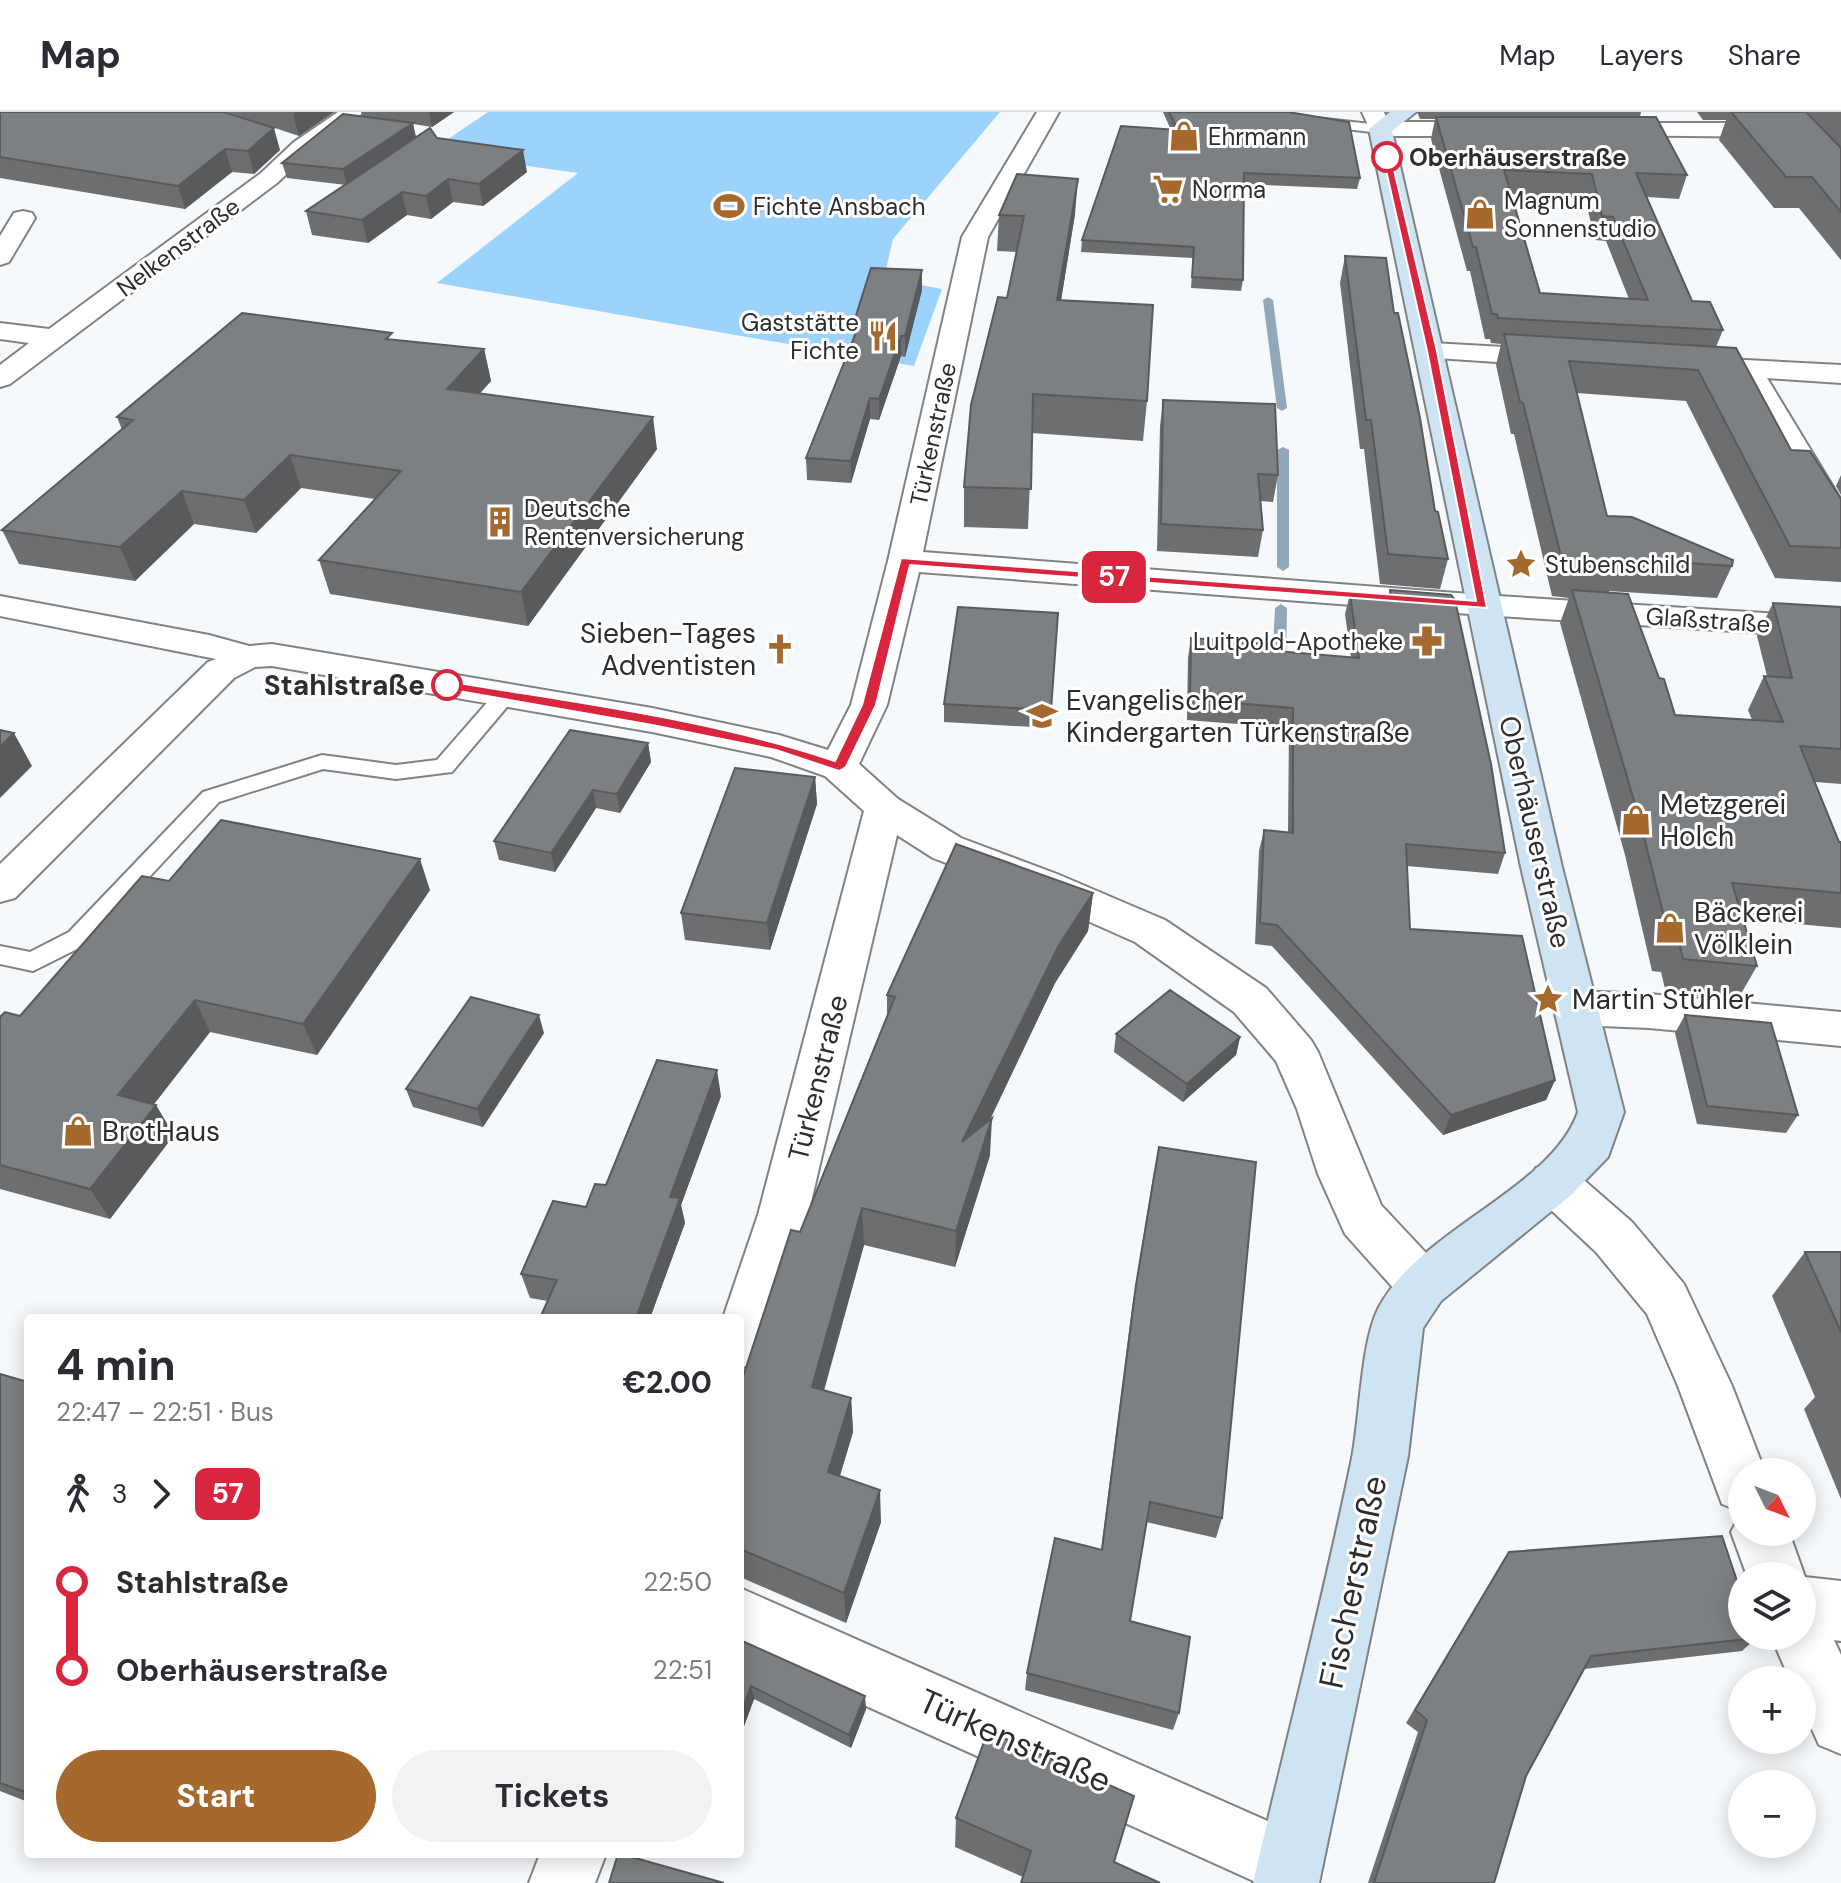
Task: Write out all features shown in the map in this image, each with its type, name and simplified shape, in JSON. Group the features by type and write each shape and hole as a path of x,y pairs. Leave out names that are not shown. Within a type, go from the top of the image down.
{"street":[{"name":"Türkenstraße","path":"839,767 869,705 905,561 975,237 1048,112"},
{"path":"1377,120 1405,112"},
{"path":"1579,129 1801,130 1783,112"},
{"name":"Nelkenstraße","path":"0,378 269,178 302,147 353,119"},
{"path":"1377,120 1518,129"},
{"name":"Oberhäuserstraße","path":"1377,120 1432,351 1483,605 1601,1112 1591,1143 1553,1182"},
{"path":"272,137 302,147"},
{"path":"0,257 23,218"},
{"path":"0,331 57,338"},
{"path":"1432,351 1576,359"},
{"path":"1654,363 1841,374"},
{"path":"1747,369 1841,527"},
{"name":"Glaßstraße","path":"905,561 1483,605 1841,628"},
{"path":"0,606 209,646 248,657 272,655 506,695 779,747 839,767 884,808 947,848 1150,931 1250,1000 1295,1052 1320,1109 1342,1174 1363,1219 1423,1285"},
{"path":"0,888 221,670 248,657"},
{"name":"Türkenstraße","path":"744,1333 783,1215 884,808"},
{"path":"1576,1008 1649,1011 1841,1029"},
{"path":"1553,1182 1614,1237 1666,1300 1705,1386 1732,1458"},
{"name":"Fischerstraße","path":"1288,1873 1380,1456 1398,1322 1423,1285 1553,1182"},
{"path":"1816,1608 1841,1611"},
{"name":"Türkenstraße","path":"744,1620 1288,1873"},
{"path":"1807,1650 1841,1723"},
{"path":"562,1883 571,1858"}],"lane":[{"path":"1307,120 1377,120"},
{"path":"0,955 33,962 78,938 211,797 322,762 396,772 444,767 506,695"}],"shaded area":[{"name":"Fichte Ansbach","path":"488,112 1000,112 893,239 884,278 942,289 914,366 437,283 578,173 429,152"}],"building":[{"path":"0,112 224,112 274,128 248,151 225,149 178,186 0,157"},
{"path":"1169,112 1288,112 1349,122 1360,178 1244,173 1243,280 1192,277 1194,247 1082,240 1121,126 1178,130"},
{"path":"1731,112 1806,112 1841,148 1841,212 1812,177 1786,177"},
{"path":"343,114 413,123 343,169 282,163"},
{"path":"1436,117 1656,117 1687,175 1636,173 1692,301 1710,302 1723,330 1498,318 1497,314 1492,314 1476,247 1473,247","holes":["1504,170 1592,174 1602,216 1613,217 1648,300 1540,293"]},
{"path":"430,128 437,138 523,150 479,184 448,179 426,196 402,192 362,220 306,211"},
{"path":"1017,174 1078,179 1057,300 1153,305 1147,401 1033,394 1031,489 964,487 971,405 998,297 1007,298 1024,216 999,215"},
{"path":"1345,256 1386,258 1394,313 1398,313 1435,511 1438,512 1448,559 1388,554 1371,420 1366,420"},
{"path":"871,268 922,270 905,336 901,336 879,399 870,398 851,461 806,458 859,325 853,325"},
{"path":"242,313 392,333 386,339 484,349 447,389 653,417 521,592 319,560 401,471 290,455 244,500 182,491 120,547 2,530 133,420 117,417"},
{"path":"1504,334 1736,348 1791,450 1810,451 1841,499 1841,548 1790,546 1698,370 1569,361 1607,516 1632,517 1733,560 1732,566 1615,558 1618,567 1563,564"},
{"path":"1163,400 1275,404 1278,475 1258,474 1263,530 1161,524"},
{"path":"1390,590 1451,595 1455,600 1491,764 1505,853 1406,844 1410,929 1522,936 1555,1080 1451,1115 1277,925 1260,923 1264,830 1293,833 1293,708 1190,699 1191,638 1263,643 1263,650 1359,658 1350,594 1391,596"},
{"path":"1572,590 1628,594 1659,678 1664,679 1675,715 1783,722 1764,676 1792,678 1773,603 1841,607 1841,749 1800,746 1841,842 1841,893 1732,883 1757,966 1683,959 1678,938 1669,937 1640,821"},
{"path":"958,607 1058,613 1051,710 944,704"},
{"path":"0,730 14,733 0,747"},
{"path":"570,730 648,743 617,794 593,790 551,853 494,841"},
{"path":"735,768 815,777 767,923 681,913"},
{"path":"221,820 420,859 303,1024 195,1000 118,1095 156,1105 90,1189 0,1165 0,1017 5,1012 20,1016 142,876 169,881"},
{"path":"956,844 1093,893 1059,945 962,1142 992,1118 956,1231 862,1208 812,1387 851,1398 828,1472 880,1490 844,1593 744,1551 744,1374 791,1230 800,1232 895,997 887,995"},
{"path":"1170,990 1240,1037 1187,1084 1116,1034"},
{"path":"471,997 539,1015 477,1109 406,1089"},
{"path":"1685,1015 1771,1023 1798,1115 1707,1106"},
{"path":"657,1060 717,1070 670,1197 680,1198 637,1314 542,1314 557,1280 521,1274 553,1201 586,1207 595,1184 606,1185"},
{"path":"1159,1147 1256,1162 1222,1518 1150,1502 1130,1621 1190,1637 1179,1713 1027,1673 1055,1538 1102,1550 1136,1285"},
{"path":"1805,1252 1841,1252 1841,1332"},
{"path":"0,1374 24,1381 24,1792 0,1783"},
{"path":"1722,1536 1731,1562 1728,1562 1728,1641 1591,1656 1526,1776 1494,1883 1374,1883 1427,1720 1415,1710 1509,1552"},
{"path":"744,1642 865,1696 849,1735 751,1686 744,1705"},
{"path":"988,1731 1134,1796 1114,1862 1160,1883 1021,1883 1031,1851 956,1818"},
{"path":"617,1858 635,1858 724,1883 609,1883"}],"waterway":[{"path":"1268,300 1282,408"},
{"path":"1283,450 1283,567"},
{"path":"1279,670 1281,608"}],"bus line":[{"name":"57","path":"447,685 652,720 779,747 839,767 869,705 905,561 1483,605 1432,351 1387,157"}],"place":[{"name":"Ehrmann","path":"1184,136"},
{"name":"Oberhäuserstraße","path":"1387,157"},
{"name":"Norma","path":"1168,189"},
{"name":"Fichte Ansbach","path":"729,206"},
{"name":"Magnum Sonnenstudio","path":"1480,214"},
{"name":"Gaststätte Fichte","path":"883,336"},
{"name":"Deutsche Rentenversicherung","path":"500,522"},
{"name":"Stubenschild","path":"1521,564"},
{"name":"Luitpold-Apotheke","path":"1427,641"},
{"name":"Sieben-Tages Adventisten","path":"780,649"},
{"name":"Stahlstraße","path":"447,685"},
{"name":"Evangelischer Kindergarten Türkenstraße","path":"1042,716"},
{"name":"Metzgerei Holch","path":"1636,820"},
{"name":"Bäckerei Völklein","path":"1670,928"},
{"name":"Martin Stühler","path":"1548,999"},
{"name":"BrotHaus","path":"78,1131"}]}
